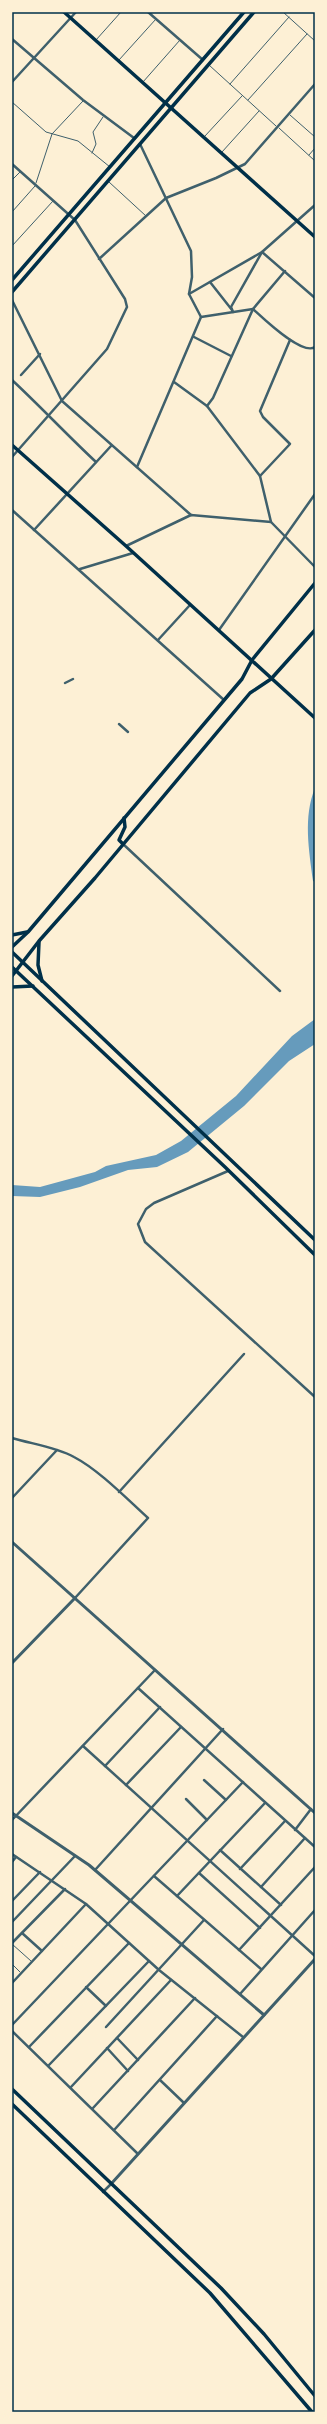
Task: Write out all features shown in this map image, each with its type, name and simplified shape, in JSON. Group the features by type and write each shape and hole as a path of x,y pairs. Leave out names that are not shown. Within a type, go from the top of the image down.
{"main road":[{"path":"64,12 315,236"},
{"path":"12,280 244,12"},
{"path":"12,292 254,12"},
{"path":"73,209 80,215"},
{"path":"64,220 70,226"},
{"path":"12,446 191,604 315,718"},
{"path":"12,947 28,932 242,679 252,660 315,583"},
{"path":"12,976 39,941 123,844 250,692 271,679 315,630"},
{"path":"123,844 119,840 125,828 124,818"},
{"path":"12,935 28,932"},
{"path":"39,941 38,965 42,982"},
{"path":"12,952 42,982 234,1161 315,1240"},
{"path":"12,967 227,1169 315,1255"},
{"path":"12,987 33,986"},
{"path":"12,2089 221,2288 264,2334 315,2396"},
{"path":"12,2104 210,2293 312,2412"}],"street":[{"path":"12,82 76,12"},
{"path":"148,12 203,60"},
{"path":"12,39 83,100 105,115 135,139"},
{"path":"99,259 166,198 245,164 276,126 315,84"},
{"path":"137,467 194,337 201,317 189,294 192,277 191,251 140,144"},
{"path":"12,164 75,220 127,304 107,349 12,457"},
{"path":"189,294 262,252 296,220 315,205"},
{"path":"262,252 315,298"},
{"path":"233,312 231,307 262,252"},
{"path":"206,406 213,398 252,309 285,271"},
{"path":"210,282 233,312"},
{"path":"12,300 62,401 111,446 191,515"},
{"path":"201,317 252,309 290,340 311,350 315,347"},
{"path":"194,337 231,356"},
{"path":"260,476 290,444 263,417 260,411 290,340"},
{"path":"21,374 40,354"},
{"path":"12,380 47,411 49,416 96,462"},
{"path":"174,382 206,406 260,476 271,522 315,567"},
{"path":"34,530 111,446"},
{"path":"219,630 315,494"},
{"path":"12,510 224,700"},
{"path":"126,546 191,515 271,522"},
{"path":"79,569 133,553"},
{"path":"158,640 191,604"},
{"path":"65,683 74,679"},
{"path":"119,724 128,732"},
{"path":"123,844 280,991"},
{"path":"227,1169 154,1203 146,1209 138,1224 145,1242 315,1398"},
{"path":"119,1492 244,1354"},
{"path":"12,1438 57,1450 75,1457 119,1492 148,1518 75,1598 12,1663"},
{"path":"12,1498 57,1450"},
{"path":"12,1542 223,1729 315,1813"},
{"path":"12,1820 156,1670"},
{"path":"138,1688 315,1847"},
{"path":"105,1766 160,1707"},
{"path":"126,1785 181,1727"},
{"path":"95,1870 223,1729"},
{"path":"83,1746 315,1958 103,2192"},
{"path":"204,1780 226,1800"},
{"path":"12,2025 243,1782"},
{"path":"186,1799 207,1820"},
{"path":"177,1896 265,1803"},
{"path":"295,1830 311,1810"},
{"path":"12,1813 95,1870 264,2015"},
{"path":"240,1869 285,1821"},
{"path":"261,1887 305,1838"},
{"path":"220,1850 281,1905"},
{"path":"12,1854 53,1880 86,1904 159,1970 243,2037"},
{"path":"12,1922 75,1856"},
{"path":"12,1862 16,1857"},
{"path":"239,1950 315,1867"},
{"path":"12,1902 40,1872"},
{"path":"199,1872 260,1928"},
{"path":"154,1876 261,1969"},
{"path":"12,1943 65,1889"},
{"path":"12,1983 86,1904"},
{"path":"240,1994 315,1910"},
{"path":"106,2027 183,1945 204,1920"},
{"path":"22,1933 42,1951"},
{"path":"29,2047 129,1944"},
{"path":"49,2066 149,1961"},
{"path":"71,2087 172,1980"},
{"path":"86,1987 106,2006"},
{"path":"93,2108 196,1998"},
{"path":"115,2129 217,2016"},
{"path":"12,2030 115,2129 138,2154"},
{"path":"117,2038 138,2060"},
{"path":"107,2048 128,2071"},
{"path":"160,2080 183,2102"}],"lane":[{"path":"95,40 121,12"},
{"path":"282,12 315,41"},
{"path":"230,84 288,17"},
{"path":"118,61 156,19"},
{"path":"248,100 307,34"},
{"path":"143,82 180,40"},
{"path":"208,65 315,161"},
{"path":"204,137 242,95"},
{"path":"12,212 36,185 52,134 83,100"},
{"path":"12,102 46,132 78,141 110,167"},
{"path":"222,152 260,111"},
{"path":"288,114 315,137"},
{"path":"92,153 96,144 93,132 105,115"},
{"path":"309,155 315,148"},
{"path":"12,180 20,172"},
{"path":"108,181 146,216"},
{"path":"12,246 53,201"},
{"path":"12,1943 32,1962"},
{"path":"12,1964 21,1973"}],"water":[{"path":"315,788 315,882 313,881 310,857 308,822 311,799"},
{"path":"315,1019 315,1044 289,1061 244,1106 188,1152 157,1167 128,1170 80,1187 40,1197 12,1196 12,1185 40,1187 95,1172 106,1166 156,1155 181,1141 236,1096 292,1036"}]}
